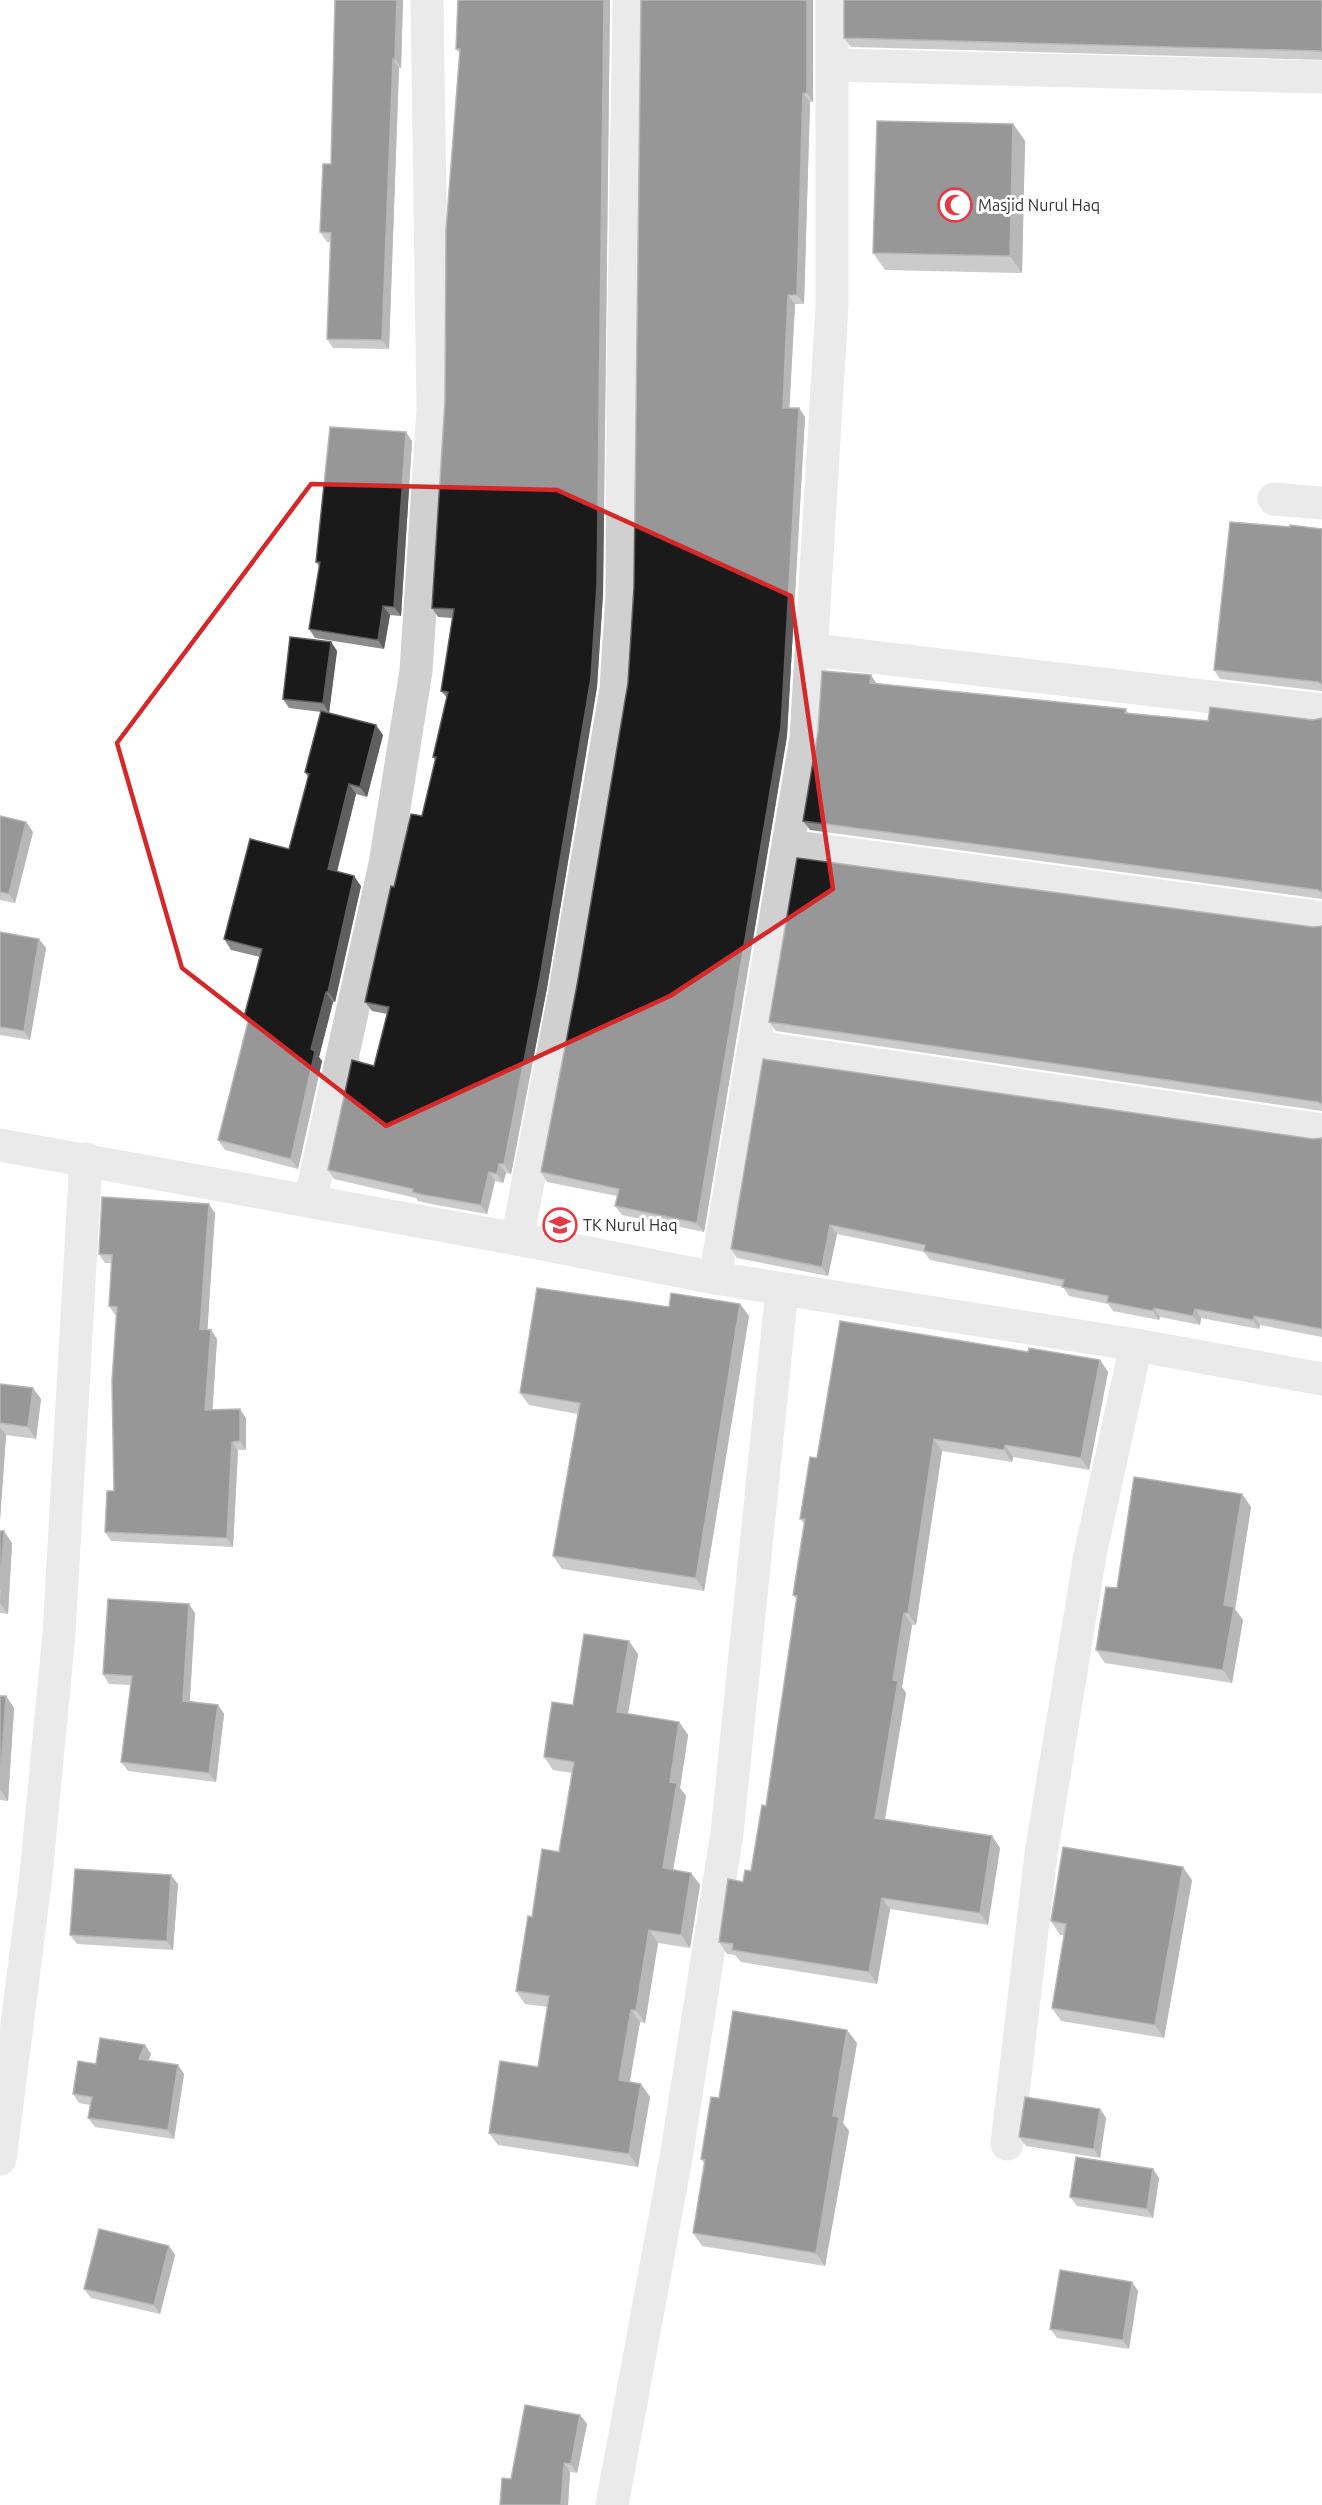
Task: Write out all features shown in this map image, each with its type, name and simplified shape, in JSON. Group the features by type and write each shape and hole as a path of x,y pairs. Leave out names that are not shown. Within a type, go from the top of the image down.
{"street":[{"path":"310,1202 385,864 416,671 433,409 427,0"},
{"path":"517,1239 565,991 616,689 622,595 629,0"},
{"path":"715,1278 806,738 832,306 831,0"},
{"path":"832,65 1322,78"},
{"path":"1274,499 1322,503"},
{"path":"813,650 1322,710"},
{"path":"789,846 1322,918"},
{"path":"755,1047 1322,1130"},
{"path":"0,1145 517,1239 715,1278 1136,1345 1322,1379"},
{"path":"0,2159 36,1875 59,1634 86,1159"},
{"path":"612,2505 676,2158 727,1833 782,1289"},
{"path":"1008,2144 1041,1854 1090,1555 1136,1345"}],"highlighted area":[{"path":"311,484 557,490 791,596 833,889 670,996 386,1126 182,968 117,743"}],"building":[{"path":"335,0 397,0 382,340 327,339 331,233 320,232 323,164 331,164"},
{"path":"458,0 604,0 597,585 591,678 540,978 504,1164 499,1164 497,1174 489,1172 481,1205 424,1195 412,1192 413,1189 328,1170 352,1060 374,1066 389,1007 365,1002 391,886 394,887 411,814 422,816 448,692 441,691 454,609 432,608 445,401 446,230 460,49 456,49"},
{"path":"641,0 807,0 807,93 803,93 797,295 788,295 783,408 799,408 781,727 697,1223 615,1206 619,1189 541,1172 577,985 628,683 634,587"},
{"path":"844,0 1322,0 1322,51 844,38"},
{"name":"Masjid Nurul Haq","path":"877,121 1013,124 1010,256 873,253"},
{"path":"330,427 406,432 394,607 383,606 378,640 309,629 320,562 316,562"},
{"path":"1230,522 1322,529 1322,684 1214,670"},
{"path":"290,637 331,642 323,703 283,699"},
{"path":"822,671 871,675 870,683 1126,709 1125,713 1208,721 1210,707 1313,720 1322,718 1322,892 803,821 818,732"},
{"path":"321,711 376,725 360,787 349,784 328,869 354,876 328,992 326,992 311,1049 315,1051 291,1159 218,1140 249,1018 244,1017 262,949 224,939 250,839 289,849 309,774 305,772"},
{"path":"0,816 26,822 9,894 0,892"},
{"path":"797,858 1313,927 1322,926 1322,1104 769,1022"},
{"path":"0,932 39,939 24,1031 0,1027"},
{"path":"763,1059 1313,1139 1322,1138 1322,1329 1254,1316 1253,1320 1195,1309 1193,1316 1107,1302 1108,1296 1062,1287 1064,1280 924,1251 925,1245 830,1225 822,1267 731,1249"},
{"path":"102,1197 209,1204 200,1329 211,1330 205,1410 240,1409 240,1441 232,1442 227,1538 105,1532 107,1491 114,1491 112,1381 117,1307 109,1306 112,1255 99,1254"},
{"path":"537,1288 669,1307 671,1293 740,1304 696,1578 553,1556 580,1403 520,1393"},
{"path":"840,1321 1028,1352 1029,1348 1100,1360 1081,1458 1005,1445 1004,1450 934,1439 908,1613 904,1613 893,1680 898,1681 875,1818 992,1836 980,1913 882,1898 869,1972 732,1950 733,1944 719,1942 728,1879 743,1882 745,1870 751,1871 762,1805 766,1806 797,1596 793,1595 805,1519 800,1519 810,1457 817,1458"},
{"path":"0,1384 33,1388 28,1427 0,1423"},
{"path":"1134,1477 1242,1494 1224,1605 1234,1607 1223,1670 1096,1650 1106,1587 1117,1588"},
{"path":"0,1531 4,1531 0,1590"},
{"path":"108,1599 189,1604 183,1701 218,1705 209,1773 121,1762 132,1676 103,1674"},
{"path":"584,1634 629,1641 617,1712 679,1722 670,1782 677,1783 663,1868 691,1873 681,1935 649,1930 636,2010 631,2010 619,2080 641,2084 629,2154 489,2133 500,2061 538,2067 549,1996 516,1991 528,1916 532,1917 542,1849 559,1852 574,1762 544,1757 552,1702 573,1705"},
{"path":"0,1696 6,1696 0,1787"},
{"path":"1063,1847 1183,1867 1155,2025 1052,2008 1066,1924 1051,1921"},
{"path":"75,1869 171,1875 167,1941 70,1935"},
{"path":"733,2011 847,2030 833,2116 839,2117 816,2253 693,2233 705,2160 701,2159 711,2097 719,2098"},
{"path":"100,2038 145,2045 139,2059 178,2065 168,2130 88,2118 92,2097 73,2094 78,2061 96,2064"},
{"path":"1025,2097 1100,2109 1094,2149 1019,2137"},
{"path":"1076,2157 1153,2169 1147,2209 1070,2197"},
{"path":"99,2229 169,2246 154,2305 84,2289"},
{"path":"1060,2270 1132,2282 1123,2340 1050,2329"},
{"path":"525,2405 580,2415 571,2464 564,2463 561,2505 500,2505 502,2478 511,2479"}],"place":[{"name":"Masjid Nurul Haq","path":"955,205"},
{"name":"TK Nurul Haq","path":"560,1225"}]}
